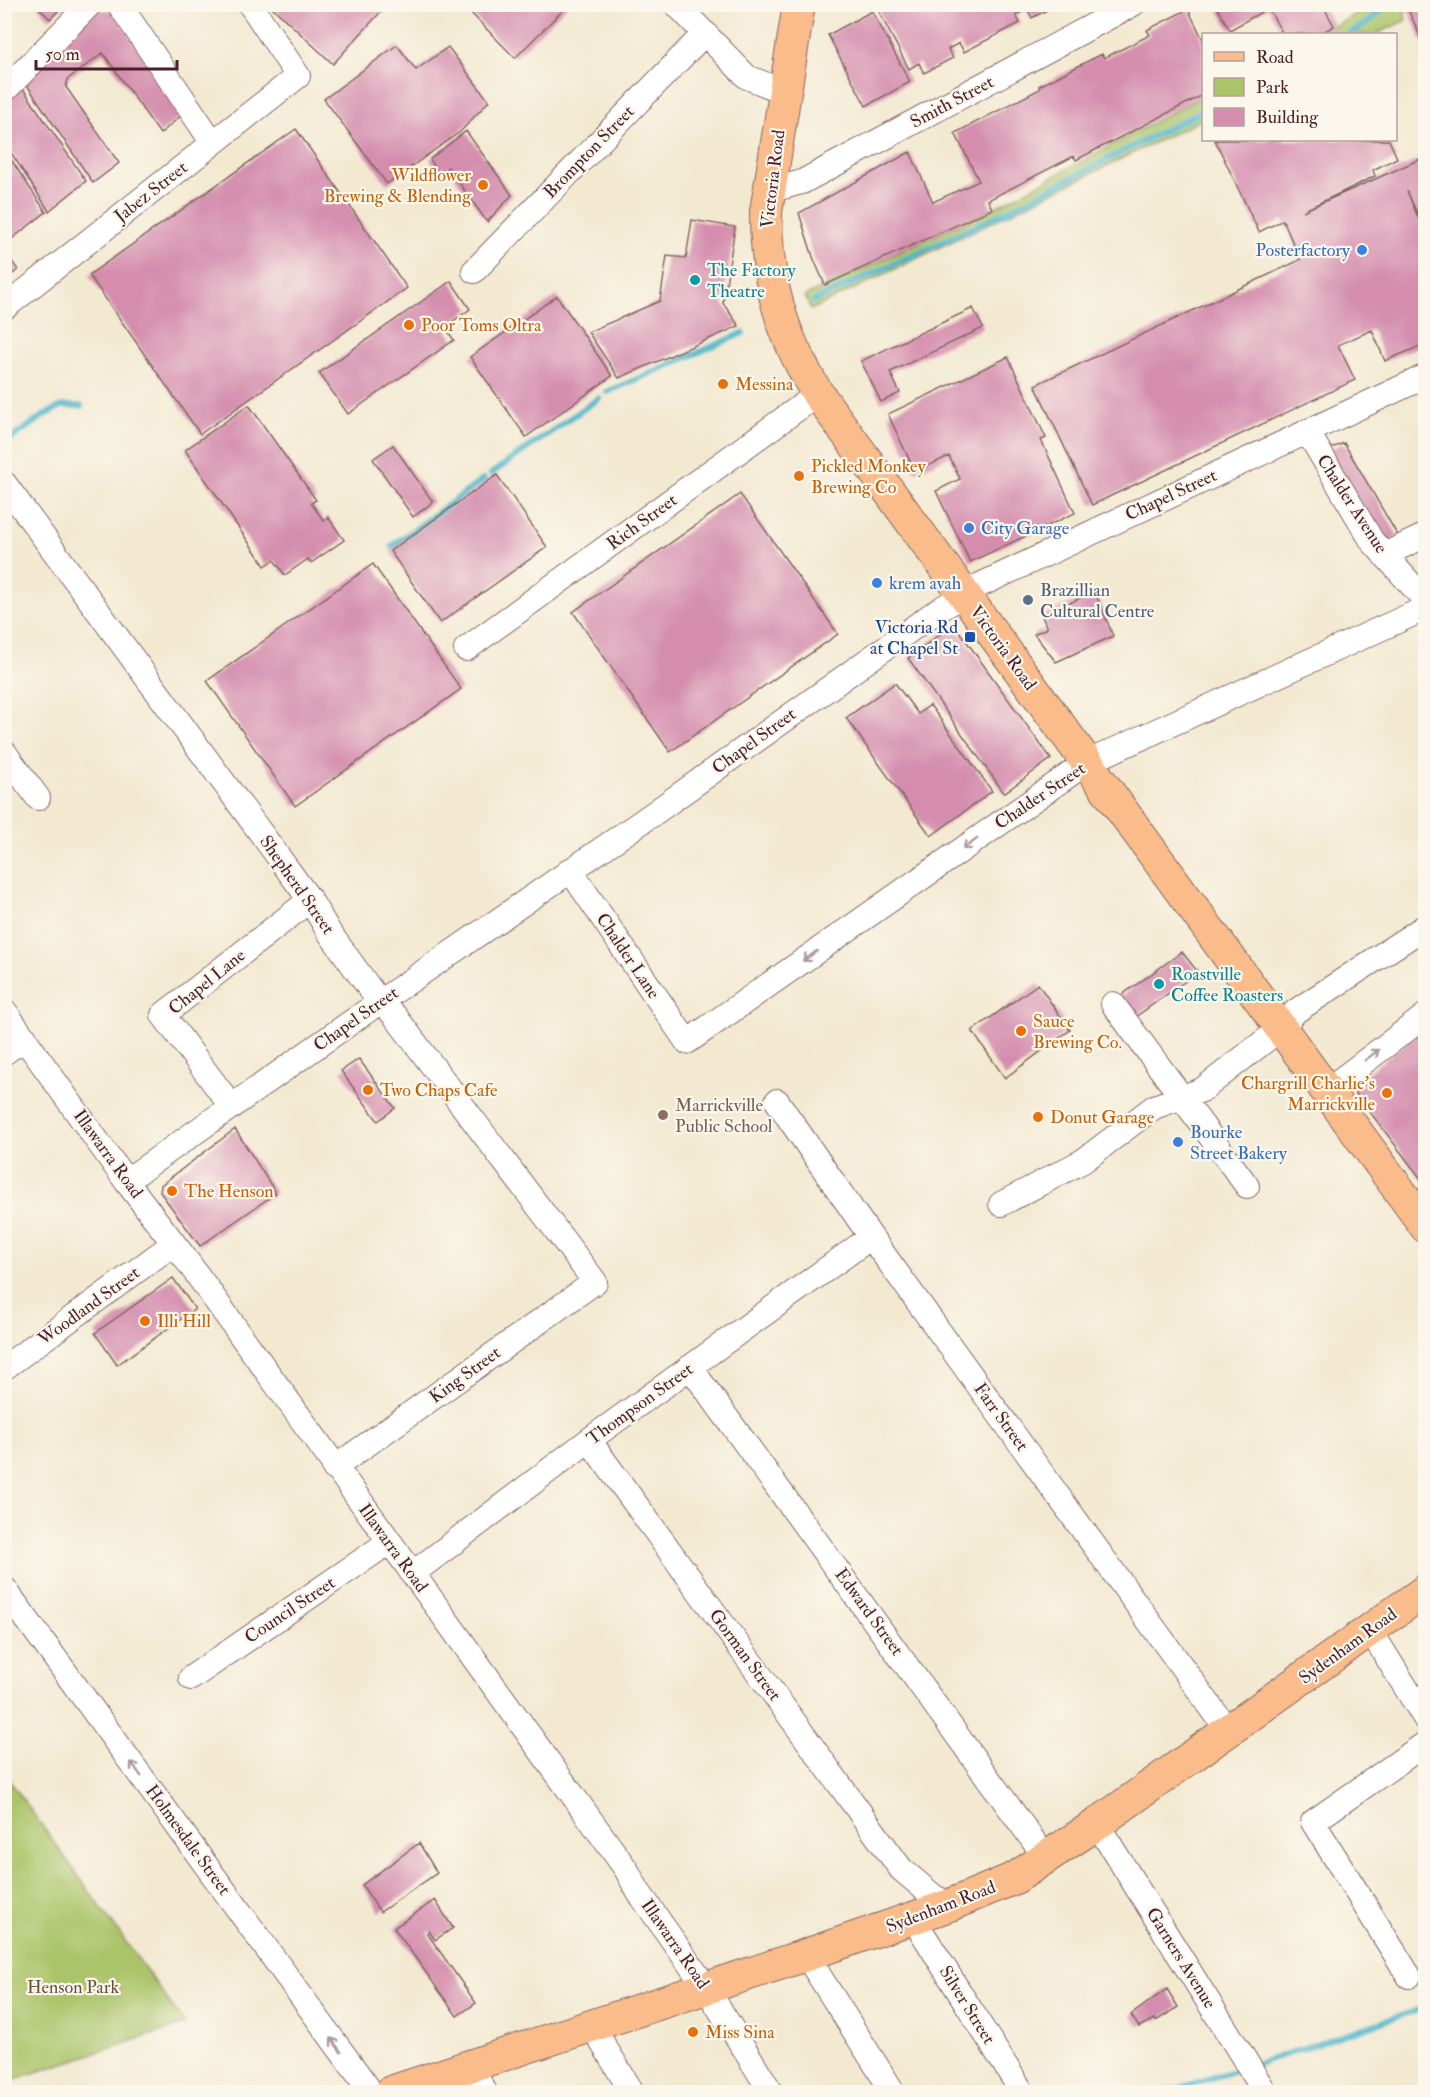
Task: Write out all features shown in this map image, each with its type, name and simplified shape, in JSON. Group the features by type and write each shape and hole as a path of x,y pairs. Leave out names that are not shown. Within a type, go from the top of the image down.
{"main road":[{"name":"Victoria Road","path":"799,4 768,192 766,234 770,275 776,303 793,351 818,394 1425,1227"},
{"name":"Sydenham Road","path":"391,2092 477,2080 592,2026 905,1921 1015,1878 1097,1824 1228,1732 1425,1590"}],"street":[{"path":"4,91 90,4"},
{"path":"119,4 213,143"},
{"name":"Jabez Street","path":"4,308 298,76 250,4"},
{"path":"676,4 747,77 785,92"},
{"name":"Smith Street","path":"768,192 802,182 1133,4"},
{"name":"Brompton Street","path":"474,271 705,33"},
{"name":"Chapel Street","path":"126,1181 381,1001 650,816 934,613 980,585 1425,376"},
{"name":"Rich Street","path":"466,649 818,394"},
{"name":"Chalder Avenue","path":"1307,431 1372,541 1425,602"},
{"name":"Shepherd Street","path":"4,483 310,900 356,970 395,1016 595,1282"},
{"path":"1384,555 1425,535"},
{"name":"Chalder Street","path":"687,1042 1086,763 1425,608"},
{"path":"4,752 38,798"},
{"name":"Chalder Lane","path":"570,870 687,1042"},
{"name":"Chapel Lane","path":"232,1107 164,1014 310,900"},
{"path":"1001,1204 1083,1161 1155,1107 1182,1095 1202,1090 1280,1029 1296,1011 1425,926"},
{"path":"1113,1004 1247,1186"},
{"name":"Illawarra Road","path":"4,1010 626,1869 638,1891 707,1989 771,2092"},
{"path":"1326,1091 1425,1015"},
{"path":"4,1053 25,1038"},
{"name":"Farr Street","path":"777,1101 871,1237 1228,1732"},
{"name":"Thompson Street","path":"412,1574 589,1440 871,1237"},
{"name":"Woodland Street","path":"4,1368 173,1244"},
{"name":"King Street","path":"334,1468 595,1282"},
{"name":"Edward Street","path":"690,1367 1046,1858"},
{"name":"Gorman Street","path":"589,1440 902,1869 933,1896 950,1905"},
{"name":"Council Street","path":"191,1678 389,1542"},
{"name":"Holmesdale Street","path":"4,1588 371,2092"},
{"path":"1370,1630 1425,1720"},
{"path":"1409,1976 1313,1822 1425,1743"},
{"name":"Garners Avenue","path":"1097,1824 1254,2075"},
{"name":"Gorman Street","path":"902,1869 907,1893 905,1921"},
{"name":"Silver Street","path":"905,1921 1022,2092"},
{"path":"806,1955 893,2092"},
{"path":"592,2026 632,2092"}],"green space":[{"path":"1367,5 1410,5 1404,13 1407,20 1378,33 1321,33 1354,15"},
{"path":"1202,97 1202,119 811,310 805,296 992,209"},
{"name":"Henson Park","path":"4,1773 185,2024 4,2082"}],"building":[{"path":"35,4 65,4 50,19"},
{"path":"275,4 388,4 333,64 272,7"},
{"path":"470,4 569,4 515,58 466,8"},
{"path":"894,4 1058,4 1032,18 1027,9 1016,15 1020,23 964,52 959,43 948,49 953,58 924,73 919,63 909,69 879,12"},
{"path":"1215,4 1322,4 1334,26 1322,33 1282,33 1268,8 1230,30"},
{"path":"1408,4 1425,4 1424,45 1407,7"},
{"path":"1188,9 1202,38 1202,96 1076,160 1074,156 988,200 992,209 825,285 799,213 910,152 933,202 979,181 955,133 1102,54 1104,58 1150,35 1147,30"},
{"path":"93,10 112,10 184,113 160,134 103,53 68,79 66,87 119,163 93,183 25,82"},
{"path":"872,11 910,82 866,106 828,35"},
{"path":"397,45 416,70 448,47 489,101 461,131 387,184 324,99"},
{"path":"21,86 86,181 49,211 4,142 4,104"},
{"path":"296,129 407,288 200,434 89,275"},
{"name":"Wildflower Brewing & Blending","path":"466,131 512,195 487,222 448,167 439,174 430,159"},
{"path":"1215,141 1389,141 1397,158 1373,170 1375,176 1303,211 1425,157 1425,230 1407,191 1425,235 1425,307 1423,308 1425,344 1385,361 1372,330 1338,345 1355,380 1092,505 1035,385 1300,260 1283,220 1259,232"},
{"path":"4,149 46,212 8,242 4,237"},
{"name":"The Factory Theatre","path":"692,220 735,227 723,303 739,326 619,378 588,332 660,301 667,256 686,258"},
{"path":"4,250 18,270 4,280"},
{"path":"451,281 470,309 445,327 454,340 348,414 319,373"},
{"path":"557,296 612,376 526,437 470,357"},
{"path":"973,308 983,328 890,372 900,393 881,402 861,361"},
{"path":"1008,357 1046,438 1041,440 1075,513 970,562 936,491 960,479 949,456 915,472 888,414"},
{"path":"249,405 316,500 311,503 324,521 328,517 344,540 311,563 308,559 285,575 274,560 265,566 185,450"},
{"path":"1344,443 1398,536 1382,545 1327,450"},
{"path":"393,445 433,502 413,517 373,459"},
{"path":"497,475 547,547 440,623 390,551"},
{"path":"740,494 838,634 670,752 573,612"},
{"path":"373,564 461,689 295,806 207,681"},
{"path":"1095,591 1113,636 1056,662 1034,634 1047,628 1042,616"},
{"path":"954,624 1051,759 1004,793 908,658"},
{"path":"895,683 918,714 930,705 992,791 931,836 846,718"},
{"name":"Roastville Coffee Roasters","path":"1182,952 1198,972 1134,1018 1119,997"},
{"name":"Sauce Brewing Co.","path":"1038,984 1070,1030 1005,1078 972,1031"},
{"path":"1425,1028 1425,1184 1350,1086"},
{"name":"Two Chaps Cafe","path":"359,1059 395,1108 378,1121 341,1071"},
{"path":"235,1129 276,1193 200,1246 160,1192 161,1185"},
{"name":"Illi Hill","path":"173,1278 195,1309 117,1365 95,1333"},
{"path":"419,1843 437,1873 380,1912 362,1885"},
{"path":"435,1900 453,1928 435,1940 429,1931 427,1933 476,2003 457,2016 394,1928"},
{"path":"1167,1989 1178,2007 1156,2021 1154,2019 1139,2027 1131,2015"}],"waterway":[{"path":"1351,33 1371,20 1388,4"},
{"path":"814,301 997,216 1202,111"},
{"path":"607,392 743,333"},
{"path":"491,474 599,398"},
{"path":"64,406 81,406"},
{"path":"5,443 46,414 60,407"},
{"path":"392,546 484,479"},
{"path":"1256,2064 1418,2010"},
{"path":"1166,2092 1243,2068"}],"place":[{"name":"Wildflower Brewing & Blending","path":"483,185"},
{"name":"Posterfactory","path":"1362,250"},
{"name":"The Factory Theatre","path":"695,280"},
{"name":"Poor Toms Oltra","path":"409,325"},
{"name":"Messina","path":"723,384"},
{"name":"Pickled Monkey Brewing Co","path":"799,476"},
{"name":"City Garage","path":"969,528"},
{"name":"krem avah","path":"877,583"},
{"name":"Brazillian Cultural Centre","path":"1028,600"},
{"name":"Victoria Rd at Chapel St","path":"970,637"},
{"name":"Roastville Coffee Roasters","path":"1159,984"},
{"name":"Sauce Brewing Co.","path":"1021,1031"},
{"name":"Two Chaps Cafe","path":"368,1090"},
{"name":"Chargrill Charlie's Marrickville","path":"1387,1093"},
{"name":"Marrickville Public School","path":"663,1115"},
{"name":"Donut Garage","path":"1038,1117"},
{"name":"Bourke Street Bakery","path":"1178,1142"},
{"name":"The Henson","path":"172,1191"},
{"name":"Illi Hill","path":"145,1321"},
{"name":"Miss Sina","path":"693,2032"}]}
